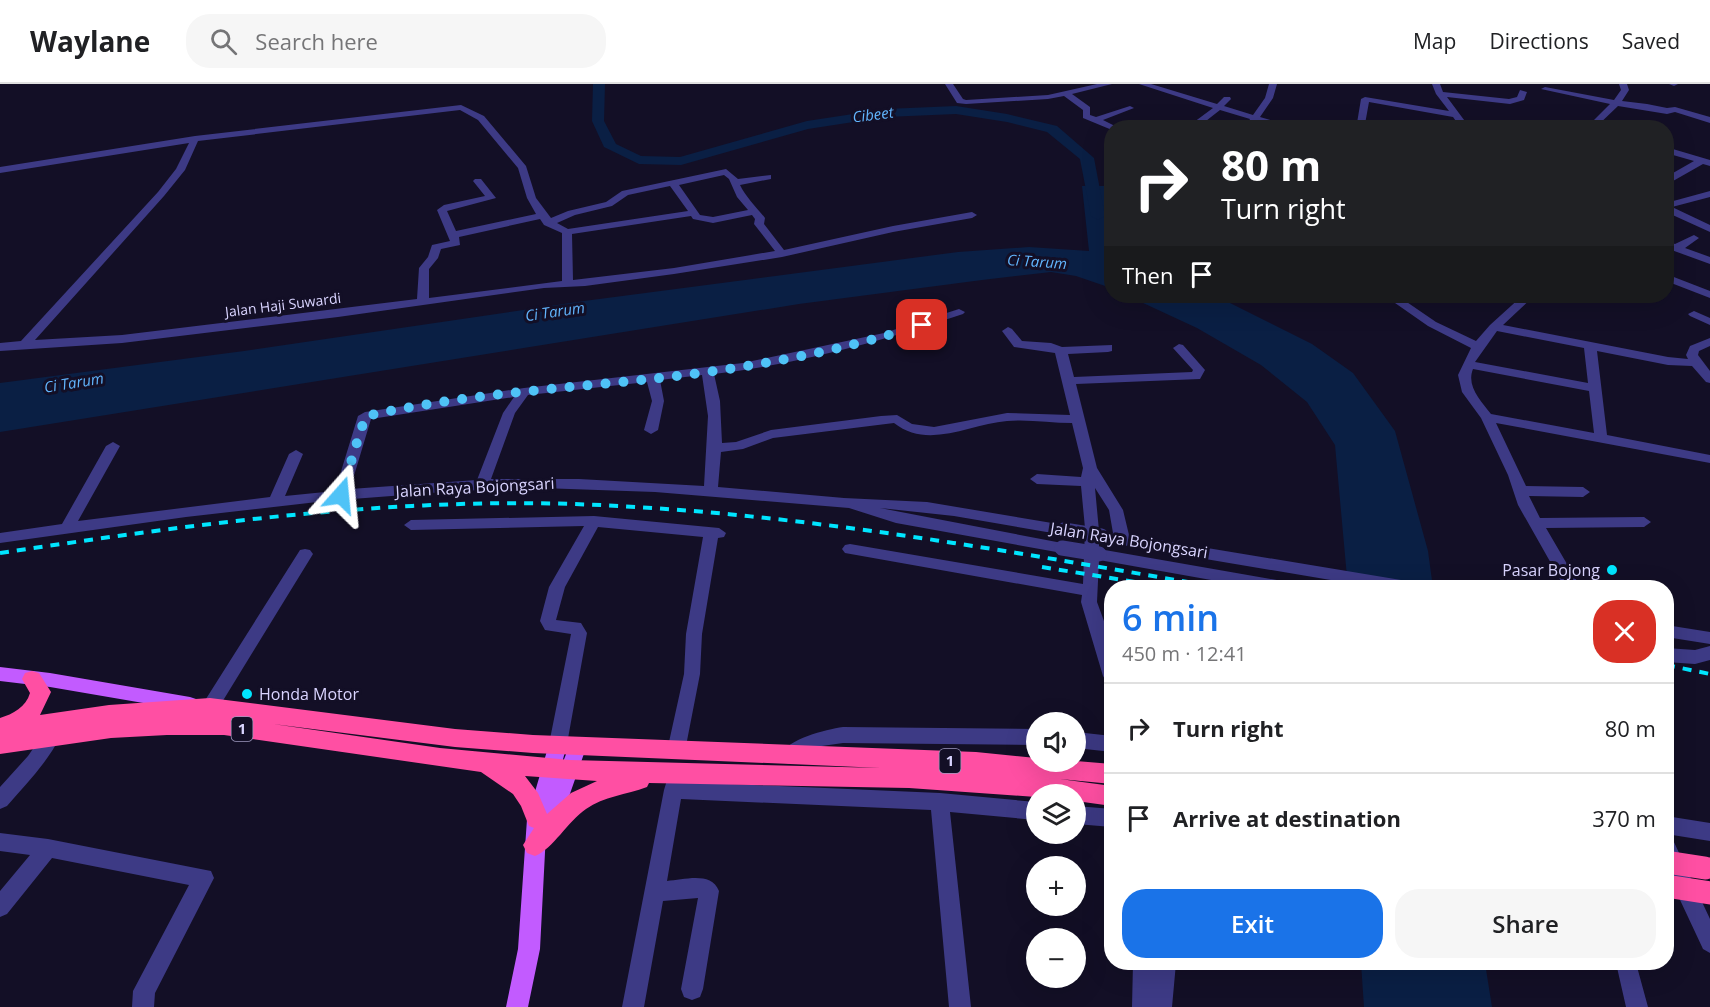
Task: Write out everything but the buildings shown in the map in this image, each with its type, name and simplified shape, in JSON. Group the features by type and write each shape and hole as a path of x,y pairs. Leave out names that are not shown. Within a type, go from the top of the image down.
{"highway":[{"path":"0,729 18,721 36,705 41,692 32,679"},
{"name":"1","path":"0,729 109,714 210,707 455,738 568,744 675,772 789,756 976,762 1104,773"},
{"name":"1","path":"0,745 52,735 135,727 224,726 483,763 560,769 940,778 1021,783 1104,795"},
{"path":"483,763 503,773 526,791 532,801 537,819"},
{"path":"535,845 570,804 587,795 621,783 675,772"},
{"path":"1674,863 1707,868"},
{"path":"1674,887 1710,893"}],"main road":[{"path":"0,674 210,707"},
{"path":"517,1007 528,949 537,819 560,769 568,744"},
{"path":"535,845 555,808 560,769"}],"street":[{"path":"949,84 960,101 966,102 1048,97 1108,84"},
{"path":"1143,84 1262,120"},
{"path":"1254,118 1267,105 1273,84"},
{"path":"1436,84 1440,94 1459,120"},
{"path":"1545,89 1617,101 1638,107 1649,106 1667,111 1675,109 1710,120"},
{"path":"1076,90 1093,99"},
{"path":"1156,101 1158,96 1166,92"},
{"path":"1440,94 1510,102 1521,98 1523,92"},
{"path":"1065,93 1087,110 1086,116 1104,124"},
{"path":"1598,120 1617,101 1635,93"},
{"path":"1361,120 1364,99 1369,95 1455,115"},
{"path":"1203,120 1227,99"},
{"path":"0,170 195,139 328,125 453,106 468,109 481,118 523,168 523,178 535,208 545,219 567,232 692,213"},
{"path":"1096,120 1130,108"},
{"path":"25,344 161,194 180,170 195,139"},
{"path":"1674,152 1706,162"},
{"path":"1674,176 1682,170 1706,162"},
{"path":"453,235 572,213 609,204 625,193 726,172 740,195 752,206 760,218 759,224 782,254"},
{"path":"734,183 768,177"},
{"path":"423,302 424,268 433,258 436,247 456,243 442,210 491,198 478,181"},
{"path":"672,182 697,217 713,220 754,212"},
{"path":"1674,205 1710,194"},
{"path":"1674,211 1710,230"},
{"name":"Jalan Haji Suwardi","path":"0,347 122,339 674,271 782,254 972,215"},
{"path":"567,232 568,283"},
{"path":"1674,245 1694,238"},
{"path":"1674,247 1710,261"},
{"path":"1674,280 1710,295"},
{"path":"1401,303 1432,324 1477,346"},
{"path":"1520,303 1477,346 1464,375 1468,392 1487,417 1515,475 1520,491 1569,580"},
{"path":"341,495 365,416 559,386 653,379 743,367 887,336 959,312"},
{"path":"1694,314 1710,322"},
{"path":"1494,327 1668,360 1696,363"},
{"path":"1008,331 1018,344 1052,347 1061,351 1108,348"},
{"path":"1710,342 1694,350 1692,355 1710,379"},
{"path":"1590,346 1602,438"},
{"path":"1069,381 1196,376 1199,370 1179,348"},
{"path":"1061,351 1089,475 1091,500 1089,602 1104,645"},
{"path":"1468,364 1594,388"},
{"path":"707,371 714,393 716,448 710,492"},
{"path":"651,430 658,401 653,379"},
{"path":"482,486 510,413 524,392"},
{"path":"1487,417 1710,459"},
{"path":"716,448 738,446 771,434 881,420 897,419 905,427 931,431 953,429 994,418 1076,419"},
{"path":"67,528 113,446"},
{"path":"276,500 296,454"},
{"path":"1037,479 1089,475"},
{"path":"1089,475 1116,510 1122,538"},
{"name":"Jalan Raya Bojongsari","path":"0,538 276,500 482,486 586,484 843,503 887,503 1122,538 1367,580"},
{"path":"1520,491 1582,492"},
{"path":"1091,500 1108,500"},
{"name":"Jalan Raya Bojongsari","path":"843,503 897,518 1242,580"},
{"path":"568,744 579,633 575,627 552,626 548,621 557,587 594,521"},
{"path":"411,525 594,521 715,533 694,634 692,674 633,1007"},
{"path":"1537,523 1644,522"},
{"path":"1029,542 1030,524"},
{"path":"850,549 1091,591"},
{"path":"210,707 305,554"},
{"path":"1674,632 1710,638"},
{"path":"1674,656 1695,657 1710,653"},
{"path":"0,800 34,762 52,735"},
{"path":"789,756 819,740 843,735 1026,737"},
{"path":"1086,741 1104,743"},
{"path":"675,772 1026,810"},
{"path":"940,802 960,1007"},
{"path":"1086,816 1104,817"},
{"path":"1674,826 1710,832"},
{"path":"0,842 48,848 204,878 144,991 143,1007"},
{"path":"0,907 48,848"},
{"path":"1674,864 1709,937"},
{"path":"654,892 705,888 709,891 692,989"},
{"path":"1143,1007 1144,970"},
{"path":"1161,1007 1164,970"},
{"path":"1628,970 1637,1007"}],"water":[{"name":"Ci Tarum","path":"1082,186 1104,186 1104,286 1076,276 1051,272 799,304 0,432 0,383 244,351 584,301 958,252 1029,247 1089,251"},
{"path":"1143,303 1230,303 1312,344 1353,373 1395,431 1428,551 1432,580 1347,580 1335,445 1307,402 1261,365 1197,328"},
{"path":"1361,970 1486,970 1492,1007 1364,1007"}],"waterway":[{"name":"Cibeet","path":"599,84 598,121 611,147 639,160 681,161 807,125 886,113 956,110 1007,118 1052,129 1087,158 1098,216"}],"railway":[{"path":"0,553 213,524 356,509 500,503 572,504 654,508 817,524 980,547 1175,580"},
{"path":"1042,567 1123,580"},
{"path":"1674,667 1710,674"}],"place":[{"name":"Pasar Bojong","path":"1612,570"},
{"name":"Honda Motor","path":"247,694"}],"route":[{"path":"341,495 365,416 559,386 653,379 743,367 850,345 922,325"}]}
